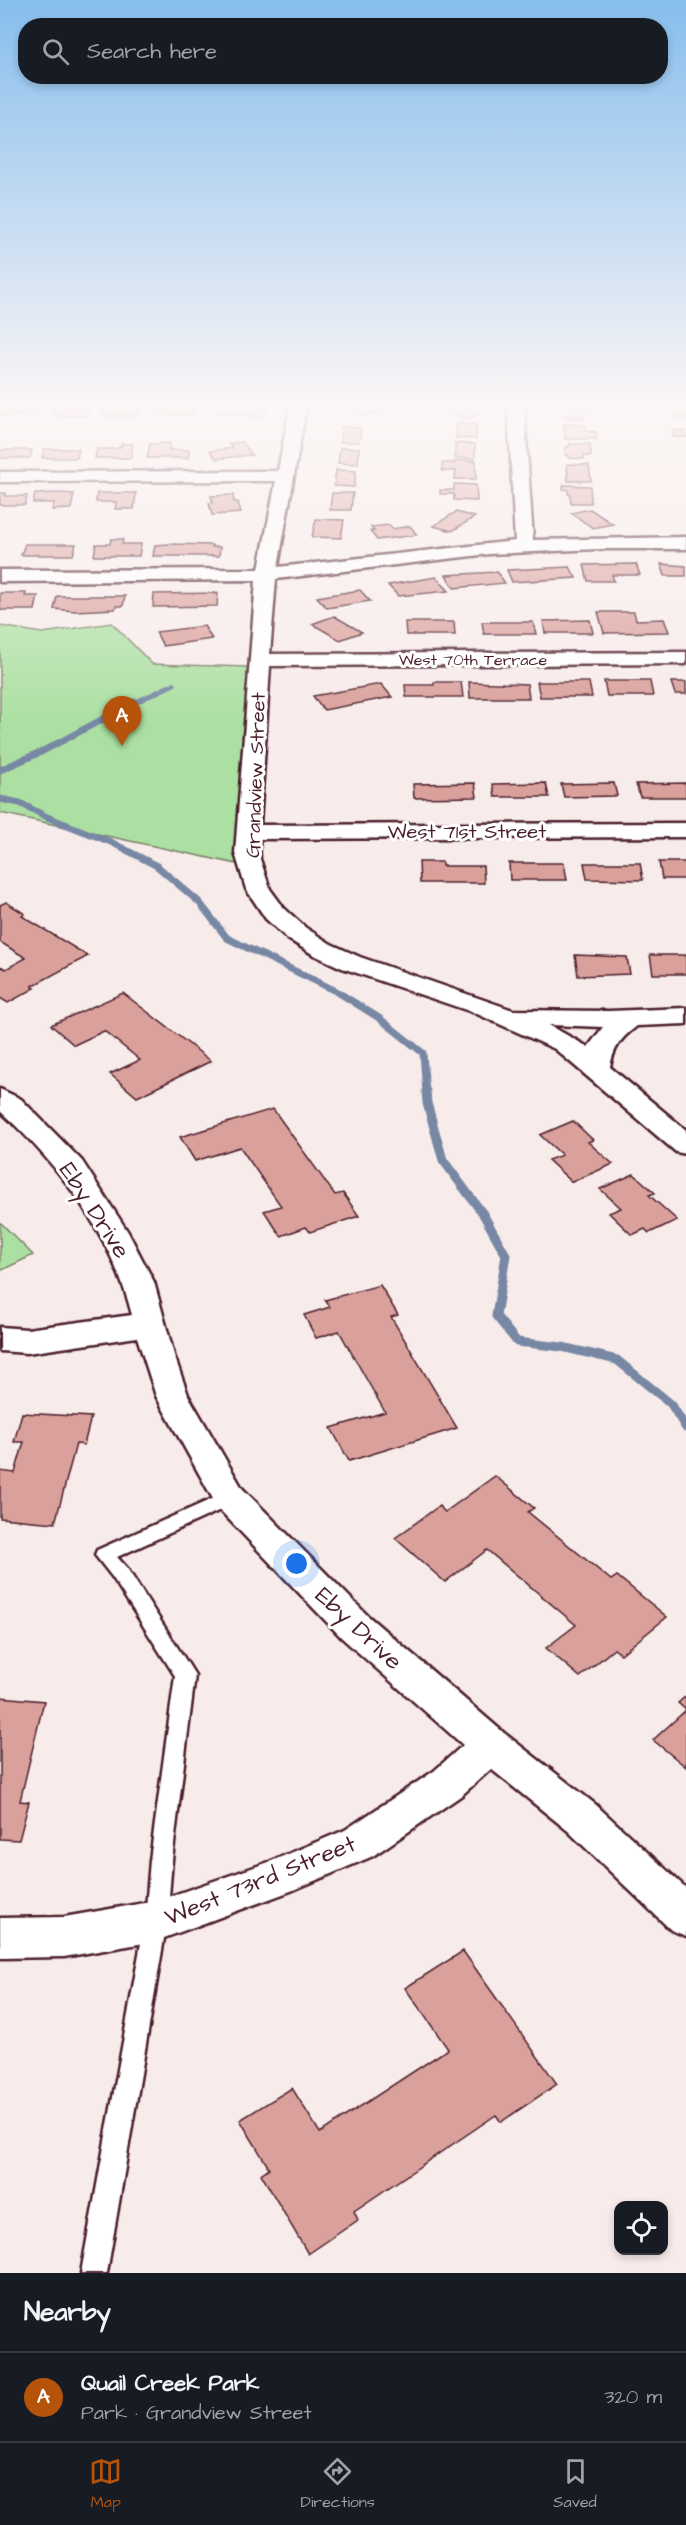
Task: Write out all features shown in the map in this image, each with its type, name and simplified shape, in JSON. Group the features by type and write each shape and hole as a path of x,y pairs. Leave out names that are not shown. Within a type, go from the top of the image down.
{"street":[{"name":"Grandview Street","path":"279,513 268,574 248,832 248,858 258,891 278,918 296,934 334,956 505,1015 559,1040 584,1056 686,1145"},
{"path":"522,513 524,546"},
{"path":"0,576 268,574 489,548 597,543 686,543"},
{"name":"West 70th Terrace","path":"260,660 686,658"},
{"name":"West 71st Street","path":"248,832 686,830"},
{"path":"505,1015 629,1019 686,1016"},
{"path":"596,1068 600,1045 629,1019"},
{"name":"Eby Drive","path":"0,1098 11,1106 72,1168 113,1232 140,1282 158,1356 172,1396 230,1498 355,1627 490,1745 580,1817 686,1916"},
{"path":"0,1340 27,1341 150,1324"},
{"name":"West 73rd Street","path":"0,1938 64,1937 156,1921 276,1878 359,1843 448,1783 490,1745"}],"lane":[{"path":"94,2273 156,1921 161,1860 185,1675 120,1573 104,1555 230,1498"}],"green space":[{"path":"112,623 152,664 248,667 237,864 0,813 0,626 42,633"},
{"path":"0,1222 33,1255 0,1271"}],"building":[{"path":"212,513 240,513 212,515"},
{"path":"454,513 475,517 452,531 433,526"},
{"path":"571,513 596,513 613,524 593,528"},
{"path":"316,519 344,520 341,538 312,537"},
{"path":"389,525 392,529 410,526 417,535 377,540 370,531 374,531 371,527"},
{"path":"111,539 123,539 122,544 141,544 139,556 94,556 96,544 110,544"},
{"path":"25,544 76,544 73,555 21,555"},
{"path":"155,545 212,545 212,547 220,547 219,556 153,556"},
{"path":"636,564 640,575 612,575 614,581 588,581 584,565"},
{"path":"661,564 686,566 686,576 665,576"},
{"path":"570,567 576,578 512,582 507,570"},
{"path":"497,572 505,583 454,588 446,575"},
{"path":"436,577 449,591 398,596 388,585"},
{"path":"360,590 370,601 327,608 317,597"},
{"path":"0,593 26,593 25,596 38,596 35,610 0,610"},
{"path":"218,593 217,606 153,607 154,594"},
{"path":"57,596 125,596 123,606 116,606 115,609 75,611 54,609"},
{"path":"598,612 634,612 636,620 664,619 669,632 604,633"},
{"path":"334,616 362,632 340,640 312,624"},
{"path":"590,620 593,633 545,633 543,621"},
{"path":"405,622 454,622 455,635 406,635"},
{"path":"482,622 533,622 536,634 484,634"},
{"path":"204,626 212,639 163,646 156,632"},
{"path":"604,681 650,681 653,696 607,696"},
{"path":"434,682 461,682 463,697 406,697 405,685 434,685"},
{"path":"469,682 527,684 529,698 470,698"},
{"path":"537,682 589,682 592,697 540,697"},
{"path":"671,682 686,682 686,694 675,694"},
{"path":"381,684 392,697 324,710 313,696"},
{"path":"475,783 477,797 414,798 413,784"},
{"path":"546,783 549,797 495,797 493,784"},
{"path":"614,783 617,796 564,797 561,784"},
{"path":"686,783 686,797 640,797 636,784"},
{"path":"419,862 442,862 442,866 483,866 484,883 420,883"},
{"path":"659,862 686,862 686,879 662,879"},
{"path":"509,863 564,863 567,880 510,880"},
{"path":"584,863 640,863 643,880 587,879"},
{"path":"6,902 25,914 22,916 88,956 32,986 35,988 8,1003 0,998 0,966 6,969 26,958 0,942 0,905"},
{"path":"575,955 627,957 630,974 578,976"},
{"path":"650,955 686,955 686,974 653,974"},
{"path":"123,993 211,1061 137,1097 110,1074 140,1060 104,1031 74,1045 51,1025"},
{"path":"273,1109 335,1195 343,1193 359,1216 310,1232 306,1227 281,1236 264,1211 281,1206 240,1147 195,1161 180,1137"},
{"path":"573,1121 593,1140 588,1142 613,1164 572,1182 548,1160 562,1155 540,1135"},
{"path":"634,1174 655,1193 649,1195 677,1220 649,1233 645,1229 632,1235 609,1213 621,1208 600,1189"},
{"path":"380,1285 398,1315 391,1317 457,1428 349,1461 331,1428 385,1412 339,1331 316,1338 304,1315 330,1307 325,1300"},
{"path":"22,1413 91,1417 84,1445 76,1444 55,1523 0,1518 0,1471 15,1473 24,1442 14,1442"},
{"path":"495,1476 534,1508 528,1512 611,1580 617,1576 667,1617 621,1654 614,1649 580,1677 546,1648 576,1625 487,1550 445,1582 395,1538 439,1506 445,1512"},
{"path":"686,1696 686,1710 678,1703"},
{"path":"0,1697 44,1701 20,1801 29,1802 19,1840 0,1839"},
{"path":"686,1710 686,1767 653,1740"},
{"path":"463,1951 557,2084 501,2122 496,2115 354,2211 358,2220 308,2254 261,2174 269,2168 240,2120 292,2088 320,2133 448,2049 405,1988"}],"waterway":[{"path":"132,704 174,684"},
{"path":"0,770 43,751 135,702"},
{"path":"0,799 20,803 47,817 111,842 157,866 199,902 227,938 336,991 379,1018 423,1053 426,1093"},
{"path":"426,1091 427,1103 443,1160 483,1214 506,1255 496,1316 517,1342 562,1347 617,1360 671,1404 686,1428"}],"place":[{"name":"Quail Creek Park","path":"122,746"}]}
